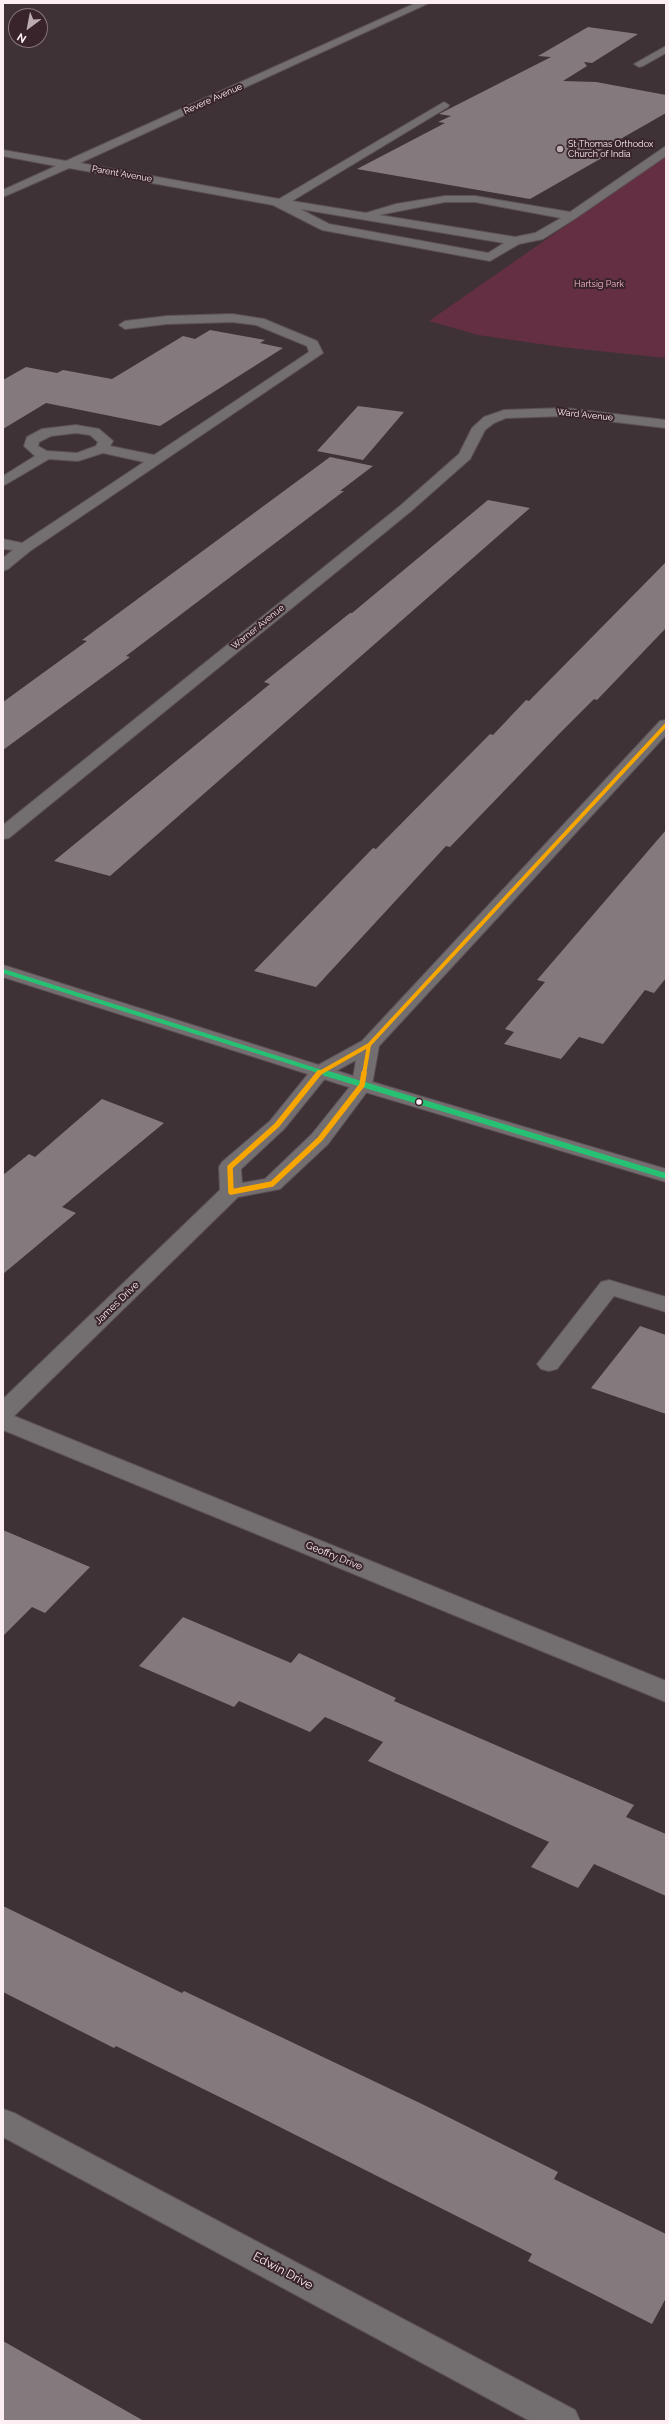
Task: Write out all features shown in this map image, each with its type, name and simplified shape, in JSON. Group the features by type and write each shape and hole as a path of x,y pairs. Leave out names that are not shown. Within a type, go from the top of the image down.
{"main road":[{"path":"3,971 362,1085 666,1176"}],"street":[{"name":"Revere Avenue","path":"3,194 424,3"},
{"path":"639,64 666,49"},
{"path":"278,202 364,155 444,105"},
{"path":"278,202 326,227 490,257 515,241 539,236 572,216 621,180 658,158 666,149"},
{"name":"Parent Avenue","path":"3,153 278,202"},
{"path":"363,216 396,207 445,199 474,199 572,216"},
{"path":"278,202 515,241"},
{"path":"3,566 25,548 316,353 312,344 259,322 232,318 167,320 125,325"},
{"name":"Ward Avenue","path":"504,414 564,412 666,424"},
{"name":"Warner Avenue","path":"3,834 405,509 465,456 479,428 489,420 504,414"},
{"path":"102,449 106,441 94,432 76,429 47,432 32,440 31,446 36,452 46,455 78,456 102,449 157,460"},
{"path":"3,482 46,455"},
{"path":"3,544 25,548"},
{"path":"369,1045 362,1085 320,1139 272,1184 231,1192 230,1168 277,1125 320,1072 369,1045 666,724"},
{"name":"James Drive","path":"3,1414 231,1192"},
{"path":"549,1364 609,1286 666,1305"},
{"name":"Geoffry Drive","path":"3,1421 666,1692"},
{"name":"Edwin Drive","path":"3,2122 564,2421"}],"green space":[{"name":"Hartsig Park","path":"666,156 666,358 561,347 478,335 429,321"}],"building":[{"path":"588,27 638,34 592,63 584,62 587,66 563,81 596,82 666,95 666,113 596,153 607,155 530,199 357,169 445,123 438,122 451,116 439,114 551,57 538,56"},
{"path":"210,330 265,340 260,343 283,348 160,426 46,403 3,429 3,380 26,367 57,373 63,370 112,379 183,336 195,339"},
{"path":"358,406 404,412 363,460 317,451"},
{"path":"330,457 373,466 340,491 344,491 126,656 130,657 3,750 3,702 87,641 82,640"},
{"path":"488,500 530,508 110,876 54,861 270,684 264,682 350,613 352,613"},
{"path":"666,562 666,628 597,700 594,699 559,734 450,847 446,846 316,987 254,971 373,848 376,849 490,734 493,735 526,700 529,701"},
{"path":"666,830 666,978 654,993 645,990 603,1044 579,1037 561,1059 504,1044 514,1032 505,1029 545,982 537,980"},
{"path":"102,1099 164,1123 62,1207 76,1213 3,1274 3,1175 29,1154 35,1157"},
{"path":"640,1326 666,1335 666,1414 591,1388"},
{"path":"3,1530 90,1567 45,1613 32,1607 3,1636"},
{"path":"183,1617 291,1663 299,1653 396,1698 394,1701 634,1805 626,1817 666,1834 666,1896 594,1864 578,1888 531,1867 549,1842 368,1761 383,1742 325,1717 310,1732 239,1701 234,1707 139,1666"},
{"path":"3,1906 182,1993 184,1991 422,2104 558,2172 554,2179 666,2234 666,2298 652,2324 528,2261 532,2254 244,2109 116,2046 114,2048 3,1992"},
{"path":"3,2341 144,2421 3,2421"}],"transit line":[{"path":"369,1045 362,1085 320,1139 272,1184 231,1192 230,1167 277,1125 320,1072 369,1045 666,725"},
{"path":"3,971 362,1085 666,1176"}],"place":[{"name":"St Thomas Orthodox Church of India","path":"560,149"}]}
